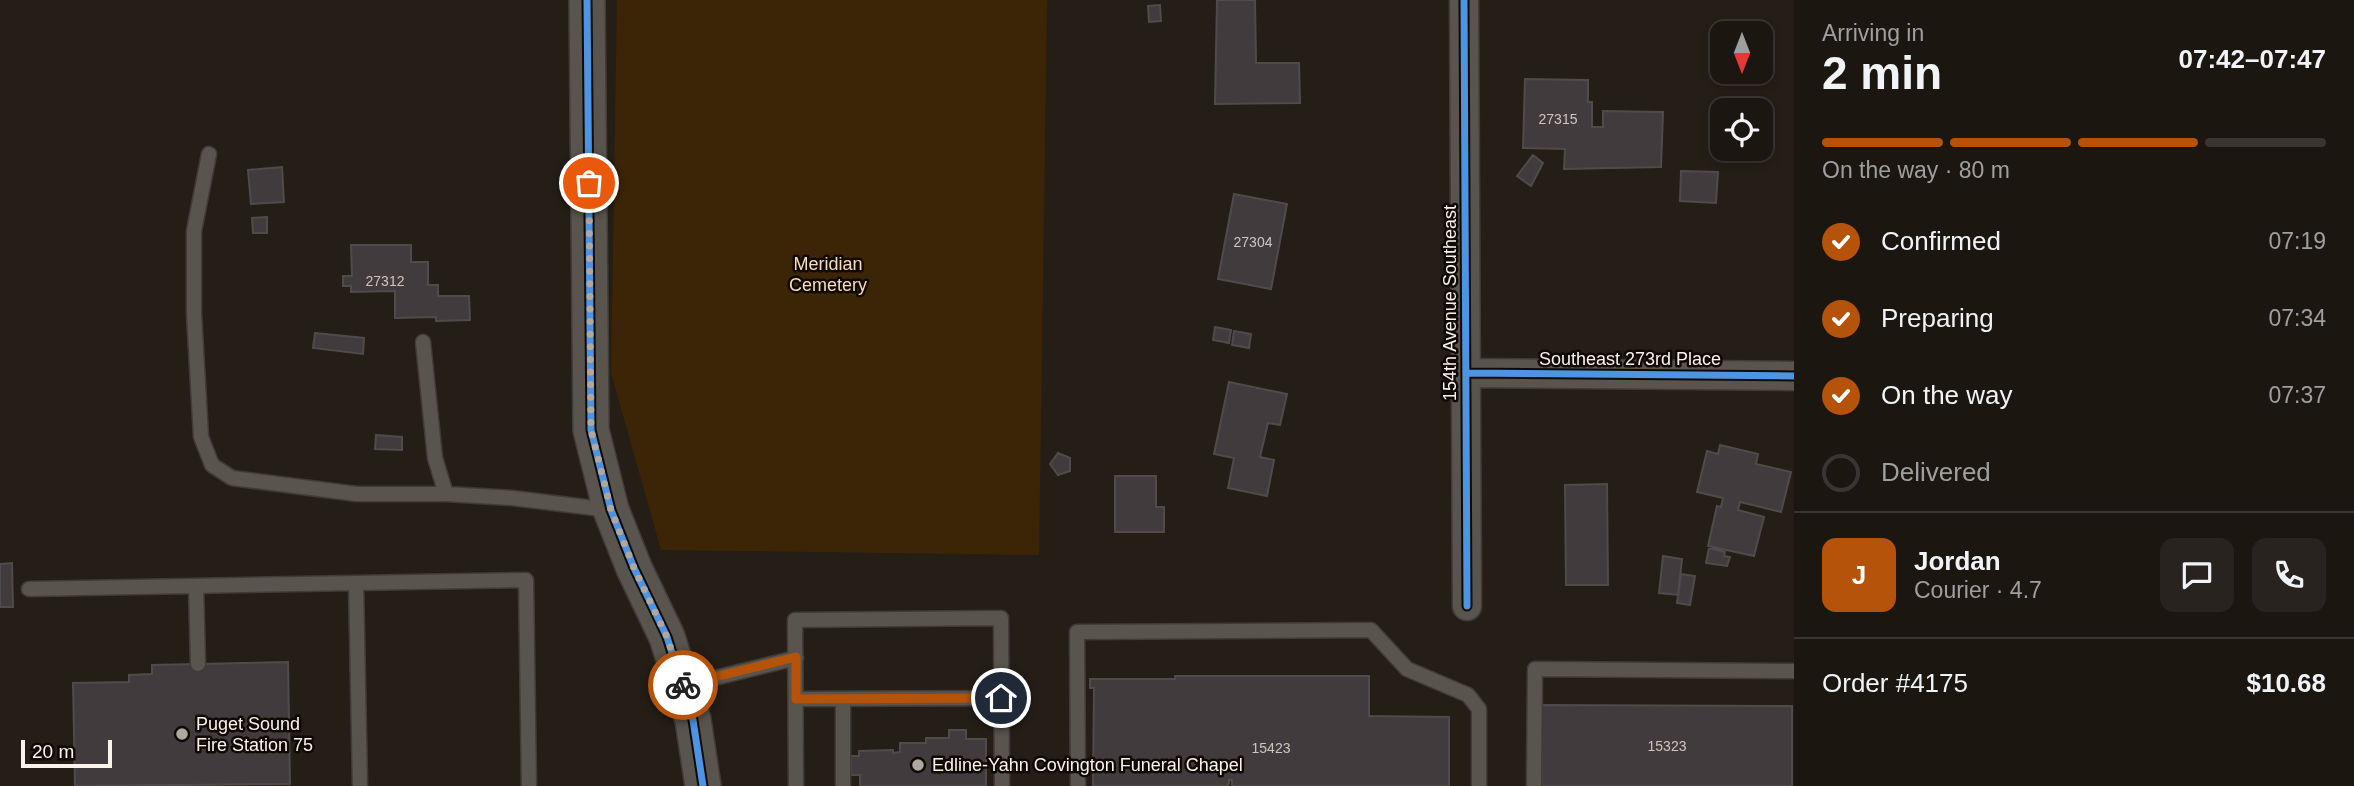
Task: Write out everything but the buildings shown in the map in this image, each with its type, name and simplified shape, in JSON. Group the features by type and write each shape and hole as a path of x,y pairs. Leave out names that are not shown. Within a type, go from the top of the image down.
{"street":[{"path":"587,0 591,430 611,510 634,568 667,637 693,720 703,786"},
{"name":"154th Avenue Southeast","path":"1464,0 1467,606"},
{"name":"Southeast 273rd Place","path":"1466,373 1794,376"}],"lane":[{"path":"209,154 194,231 194,314 201,437 212,465 232,478 357,494 446,494 512,498 611,510"},
{"path":"423,342 435,458 446,494"},
{"path":"29,589 526,580 529,786"},
{"path":"356,583 360,786"},
{"path":"196,586 198,664"},
{"path":"796,786 795,620 1001,618 1002,786"},
{"path":"1078,786 1077,632 1371,629 1407,669 1468,695 1479,709 1479,786"},
{"path":"682,685 796,657"},
{"path":"1534,786 1535,669 1794,671"},
{"path":"796,699 1001,698"},
{"path":"843,699 843,786"}],"green space":[{"name":"Meridian Cemetery","path":"617,0 1047,0 1039,555 661,550 611,373"}],"cycle path":[{"path":"587,0 591,430 611,510 634,568 667,637 693,720 703,786"},
{"path":"1464,0 1467,606"},
{"path":"1466,373 1794,376"}],"way so far":[{"path":"589,183 591,430 611,510 634,568 667,637 683,685"}],"place":[{"name":"Puget Sound Fire Station 75","path":"182,734"},
{"name":"Edline-Yahn Covington Funeral Chapel","path":"918,765"}],"route":[{"path":"683,685 796,657 796,699 1001,698"}]}
